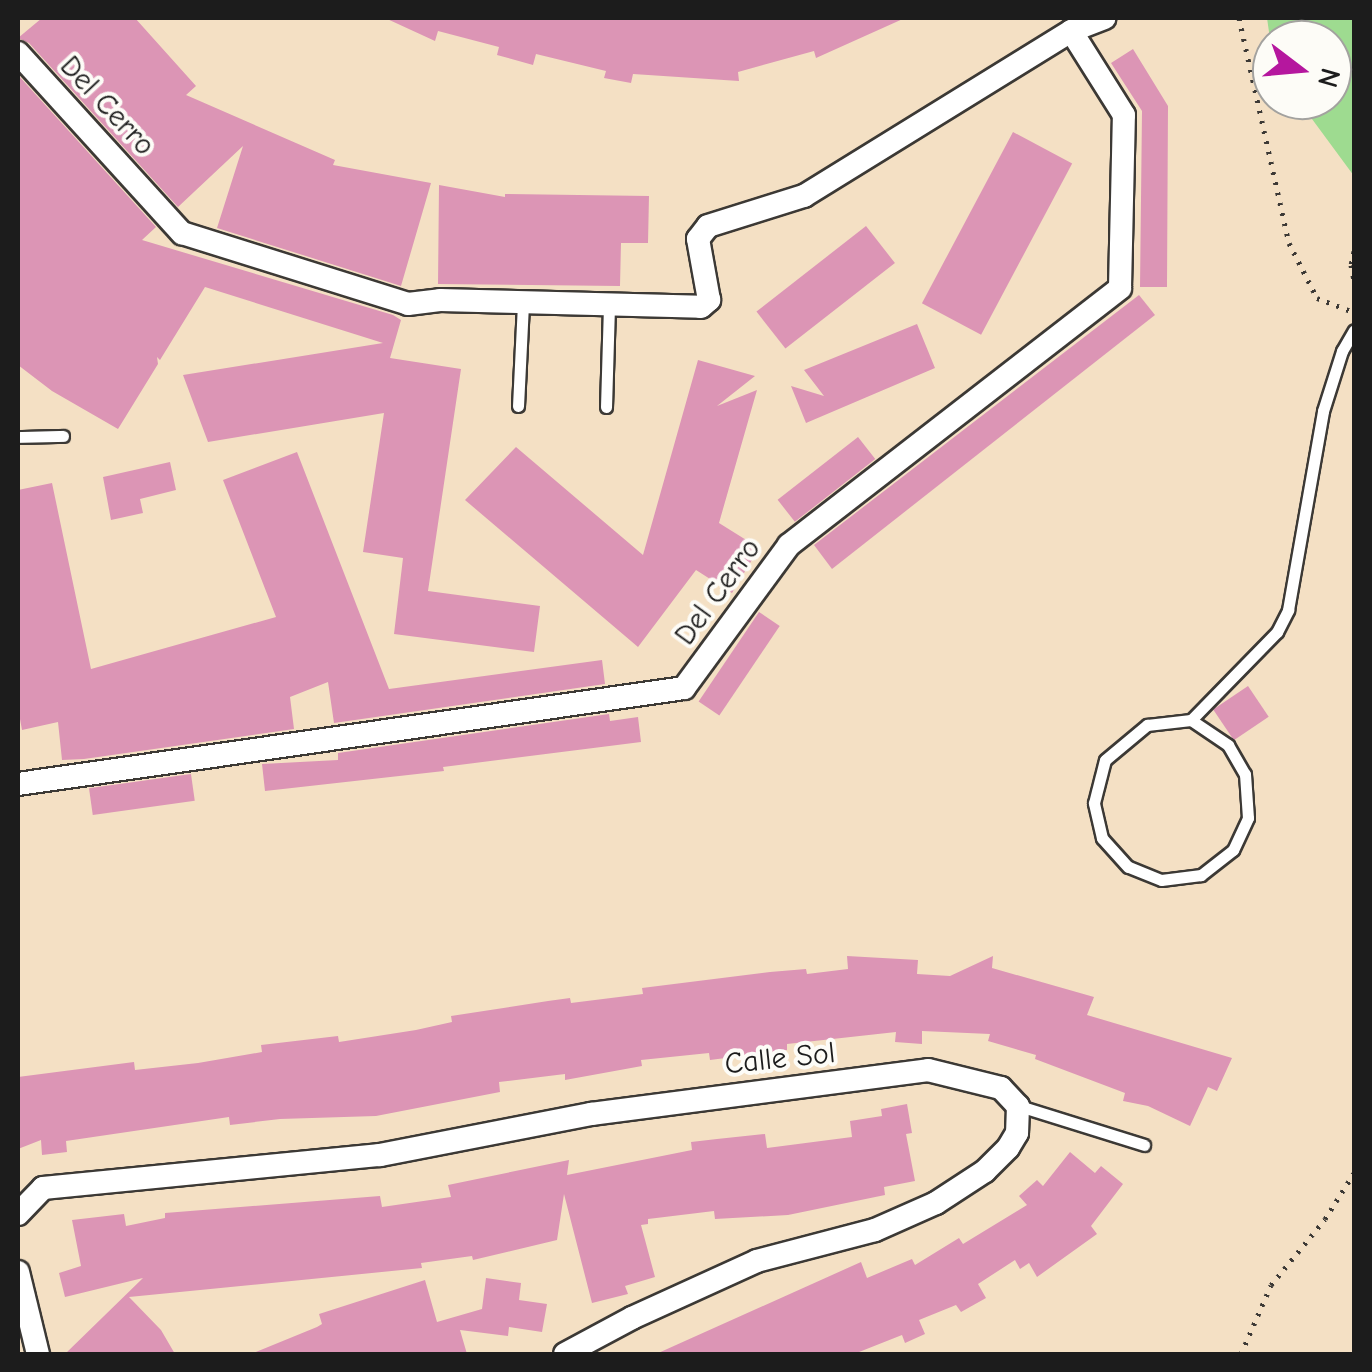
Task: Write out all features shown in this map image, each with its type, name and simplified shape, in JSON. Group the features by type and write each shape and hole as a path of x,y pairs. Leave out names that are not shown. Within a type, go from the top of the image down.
{"street":[{"name":"Del Cerro","path":"18,53 182,233 408,304 705,306 709,300 698,239 708,226 804,196 1072,31 1105,18"},
{"name":"Del Cerro","path":"18,784 684,688 789,546 1120,288 1124,115 1072,31"},
{"name":"Calle Sol","path":"18,1214 43,1188 380,1155 608,1112 928,1070 1001,1088 1018,1106"},
{"path":"565,1354 632,1318 757,1261 875,1230 936,1203 985,1170 1008,1148 1017,1133 1018,1106"},
{"path":"18,1272 29,1348"}],"lane":[{"path":"518,406 523,302"},
{"path":"606,406 609,304"},
{"path":"1190,720 1228,745 1245,774 1248,818 1233,850 1201,875 1161,880 1128,868 1102,838 1094,803 1105,760 1147,725 1190,720 1277,632 1288,610 1323,411 1342,351 1354,330"},
{"path":"18,436 63,436"},
{"path":"1018,1106 1144,1145"}],"path":[{"path":"1239,18 1289,244 1316,298 1354,312"},
{"path":"1354,251 1350,265 1354,281"},
{"path":"1241,1354 1271,1285 1325,1218 1354,1172"}],"green space":[{"path":"1354,18 1354,176 1313,120 1352,120 1352,20 1267,20"}],"building":[{"path":"42,18 135,18 196,86 186,95 335,160 333,165 431,183 401,286 217,228 243,146 178,207 29,43 18,38"},
{"path":"385,18 905,18 816,58 814,51 738,72 739,81 633,74 631,83 604,78 606,71 536,54 533,65 497,55 499,47 438,31 435,41"},
{"path":"1133,49 1168,106 1167,287 1140,287 1142,111 1111,63"},
{"path":"18,75 156,227 142,240 393,315 401,320 390,358 461,369 428,591 540,606 534,652 394,634 403,558 363,552 384,413 208,442 183,375 383,343 205,287 160,360 157,357 158,364 118,429 52,391 18,365"},
{"path":"1013,132 1072,163 981,335 922,303"},
{"path":"439,185 505,197 649,196 648,243 621,243 620,286 438,284"},
{"path":"866,226 895,263 785,349 756,312"},
{"path":"1139,295 1155,315 832,569 814,545"},
{"path":"917,324 935,368 806,423 791,386 824,396 804,370"},
{"path":"698,360 755,376 717,406 757,390 719,523 759,548 732,593 696,570 638,647 465,500 516,447 643,555"},
{"path":"858,437 875,459 795,522 778,500"},
{"path":"297,452 389,689 602,660 605,684 334,723 328,682 290,697 294,729 84,759 62,760 58,722 22,730 18,708 18,490 52,483 91,669 276,617 223,480"},
{"path":"170,462 176,490 140,499 143,513 111,520 103,477"},
{"path":"759,612 780,626 719,716 699,702"},
{"path":"1248,686 1269,717 1234,740 1213,709"},
{"path":"609,714 610,721 638,717 641,742 443,767 444,771 265,791 262,764 338,760 338,753"},
{"path":"191,774 195,801 93,815 89,788"},
{"path":"847,956 918,960 917,974 950,976 993,956 992,968 1094,997 1087,1015 1232,1058 1217,1091 1208,1087 1190,1126 1148,1106 1123,1101 1125,1093 1035,1059 1036,1055 988,1041 990,1034 922,1031 922,1044 895,1042 896,1032 787,1044 787,1050 710,1060 709,1053 641,1060 642,1066 565,1080 565,1074 499,1082 500,1092 376,1116 230,1125 229,1117 66,1141 67,1152 42,1155 41,1140 18,1149 18,1077 134,1062 135,1070 198,1063 262,1052 261,1045 338,1036 339,1042 452,1022 451,1016 548,1001 570,998 571,1003 643,994 642,988 770,972 806,969 807,974 848,969"},
{"path":"907,1104 912,1133 906,1134 915,1181 884,1187 885,1195 788,1215 715,1219 714,1211 648,1219 648,1224 641,1225 655,1277 625,1286 628,1294 592,1303 564,1194 557,1240 473,1260 472,1256 421,1263 422,1268 129,1297 161,1330 175,1354 65,1354 143,1278 65,1297 59,1273 81,1266 72,1220 124,1214 126,1226 165,1218 165,1213 380,1196 382,1207 451,1197 448,1185 569,1160 567,1175 692,1150 691,1142 765,1134 767,1148 852,1137 850,1121 882,1116 881,1109"},
{"path":"1070,1152 1095,1173 1101,1166 1123,1184 1091,1226 1097,1234 1037,1277 1029,1263 1020,1269 1015,1260 978,1284 986,1298 961,1312 956,1305 919,1320 925,1334 905,1343 902,1335 854,1354 656,1354 861,1262 867,1278 912,1259 915,1265 959,1238 963,1244 1027,1205 1019,1196 1037,1180 1043,1186"},
{"path":"486,1278 521,1283 519,1300 547,1304 542,1332 509,1327 508,1336 460,1330 467,1354 251,1354 317,1327 322,1324 319,1314 425,1280 437,1322 482,1309"}]}
